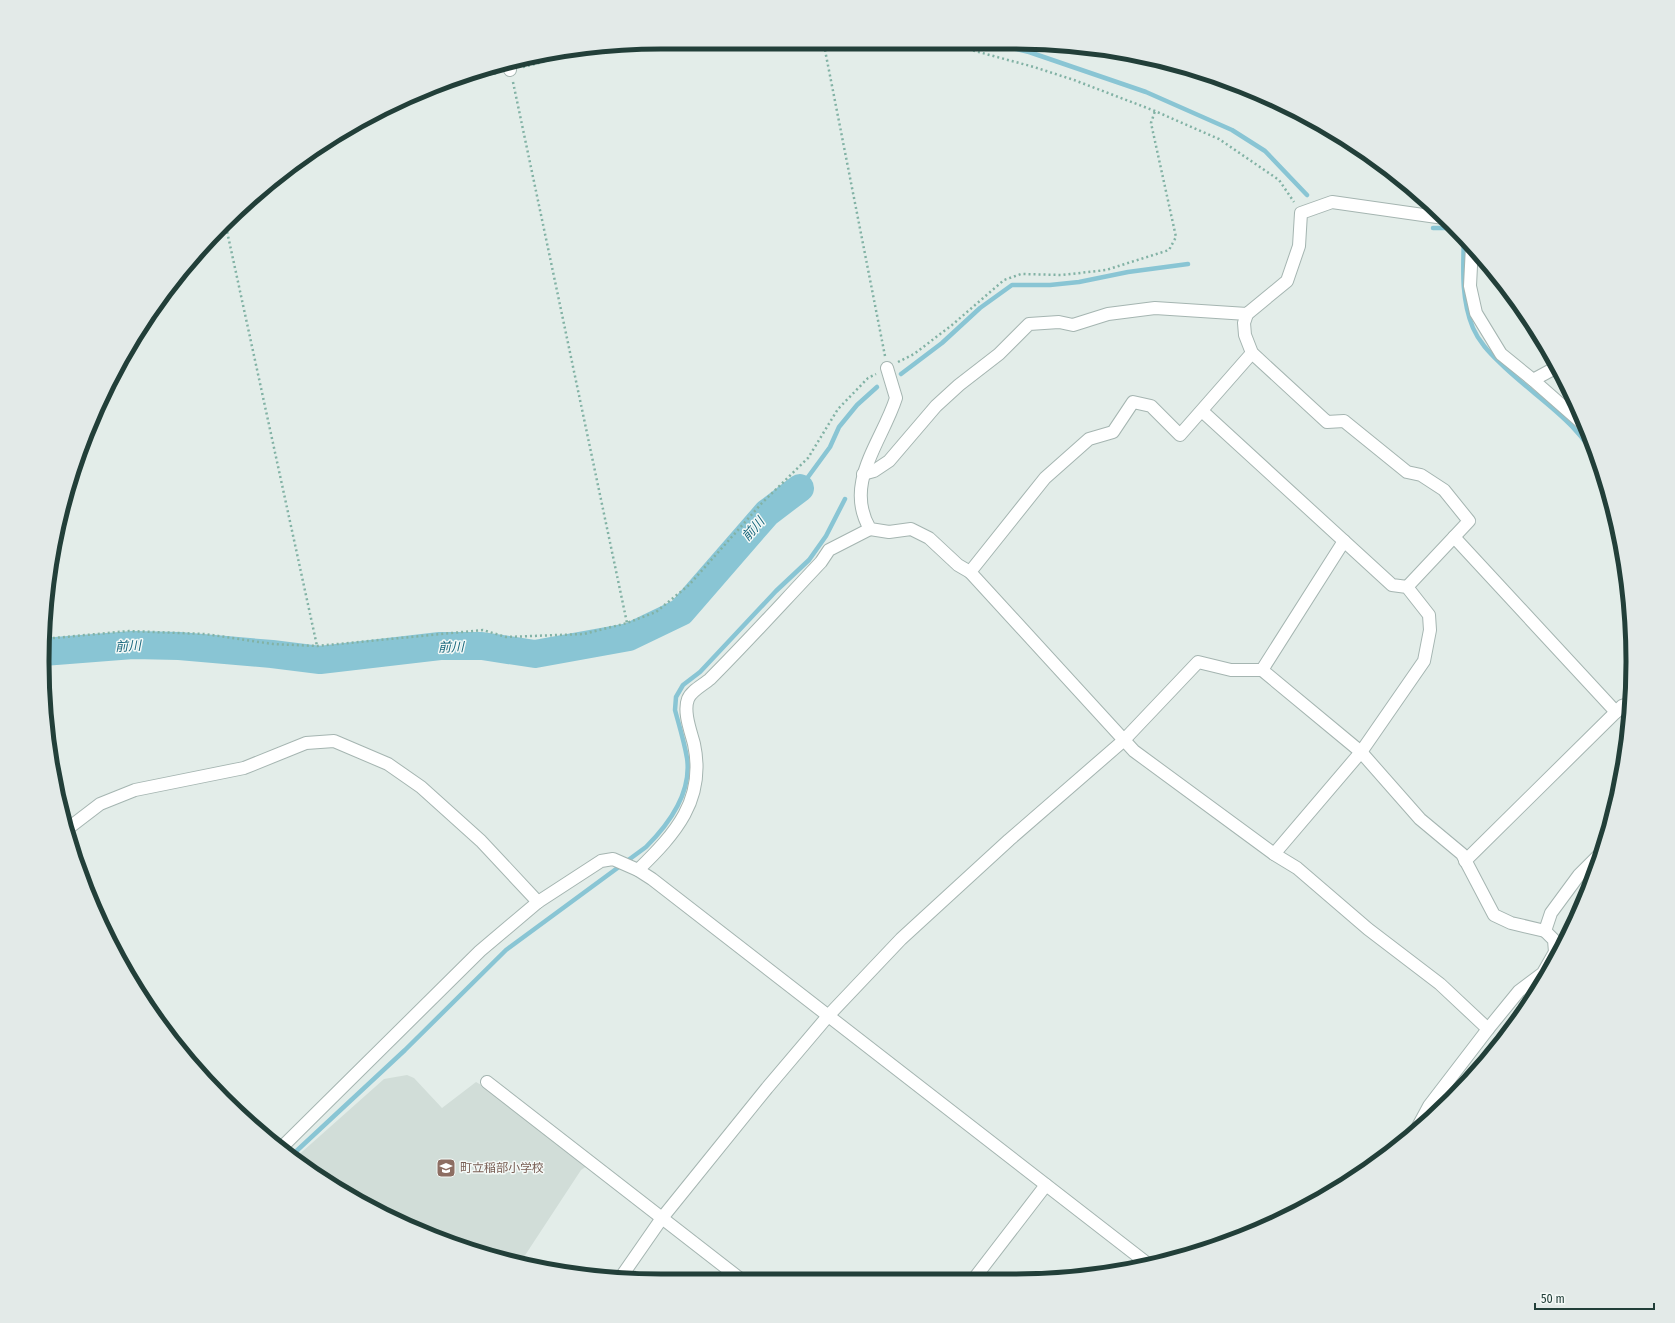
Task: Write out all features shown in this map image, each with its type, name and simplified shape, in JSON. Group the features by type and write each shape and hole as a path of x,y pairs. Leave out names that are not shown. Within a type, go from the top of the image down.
{"street":[{"path":"1407,587 1469,521 1444,490 1421,475 1407,472 1344,421 1327,422 1252,353 1245,335 1244,323 1247,314 1287,280 1299,246 1301,213 1332,202 1434,217"},
{"path":"1472,255 1470,286 1476,313 1501,354 1574,416"},
{"path":"863,474 874,472 889,461 936,406 959,385 999,354 1029,324 1059,322 1073,325 1108,314 1155,308 1247,314"},
{"path":"970,572 1045,478 1089,439 1113,432 1133,402 1151,406 1180,435 1252,353"},
{"path":"870,529 860,508 863,474 896,398 887,368"},
{"path":"1533,380 1552,370"},
{"path":"1202,411 1392,585 1407,587 1429,615 1430,630 1424,660 1361,752 1274,854"},
{"path":"633,868 673,832 694,794 698,770 686,706 688,698 709,680 821,562 829,550 870,529 889,532 912,529 929,538 958,565 970,572 1123,741 1134,751 1274,854 1297,868 1368,929 1440,984 1488,1029"},
{"path":"1454,538 1616,712"},
{"path":"1262,670 1344,541"},
{"path":"624,1273 662,1218 767,1088 828,1016 901,939 1009,840 1123,741 1198,662 1231,670 1262,670 1361,752 1420,819 1462,854 1494,915 1511,923 1545,931 1554,940 1555,948"},
{"path":"1465,861 1622,706 1625,705"},
{"path":"72,826 100,804 135,790 244,768 306,743 334,741 388,764 421,787 481,841 538,902"},
{"path":"285,1144 480,951 538,902 601,861 613,859 633,868 828,1016 1143,1260"},
{"path":"1545,931 1551,913 1579,875 1591,863"},
{"path":"1422,1117 1428,1106 1519,991 1538,978"},
{"path":"487,1082 734,1274"},
{"path":"978,1274 1046,1185"}],"path":[{"path":"825,49 887,368"},
{"path":"968,49 1034,66 1155,111 1219,139 1279,180 1301,213"},
{"path":"510,68 626,623"},
{"path":"50,638 129,631 205,634 273,644 317,646 483,630 506,637 584,634 626,623 656,612 689,585 762,503 808,458 838,409 868,378 914,354 1004,280 1021,274 1062,275 1106,270 1170,250 1176,237 1151,123 1155,111"},
{"path":"227,230 317,646"}],"shaded area":[{"name":"町立稲部小学校","path":"407,1075 414,1078 442,1108 476,1082 587,1166 581,1170 523,1258 465,1241 427,1227 391,1211 355,1192 321,1171 299,1155 384,1079"}],"waterway":[{"path":"1016,49 1029,52 1146,92 1232,130 1265,151 1307,195"},
{"path":"1433,228 1447,228"},
{"path":"1464,247 1463,272 1466,306 1478,338 1499,362 1555,410 1584,440"},
{"path":"901,374 942,343 980,308 1012,285 1050,285 1079,282 1128,272 1188,264"},
{"path":"800,488 830,447 839,427 857,405 877,387"},
{"name":"前川","path":"49,652 133,645 179,646 272,654 320,660 440,646 482,646 535,654 629,637 681,612 767,513 800,488"},
{"path":"296,1152 405,1050 506,950 646,847 655,838 677,807 686,783 688,771 683,739 675,710 676,697 683,685 700,672 776,591 809,560 826,536 845,499"}],"place":[{"name":"町立稲部小学校","path":"446,1168"}]}
